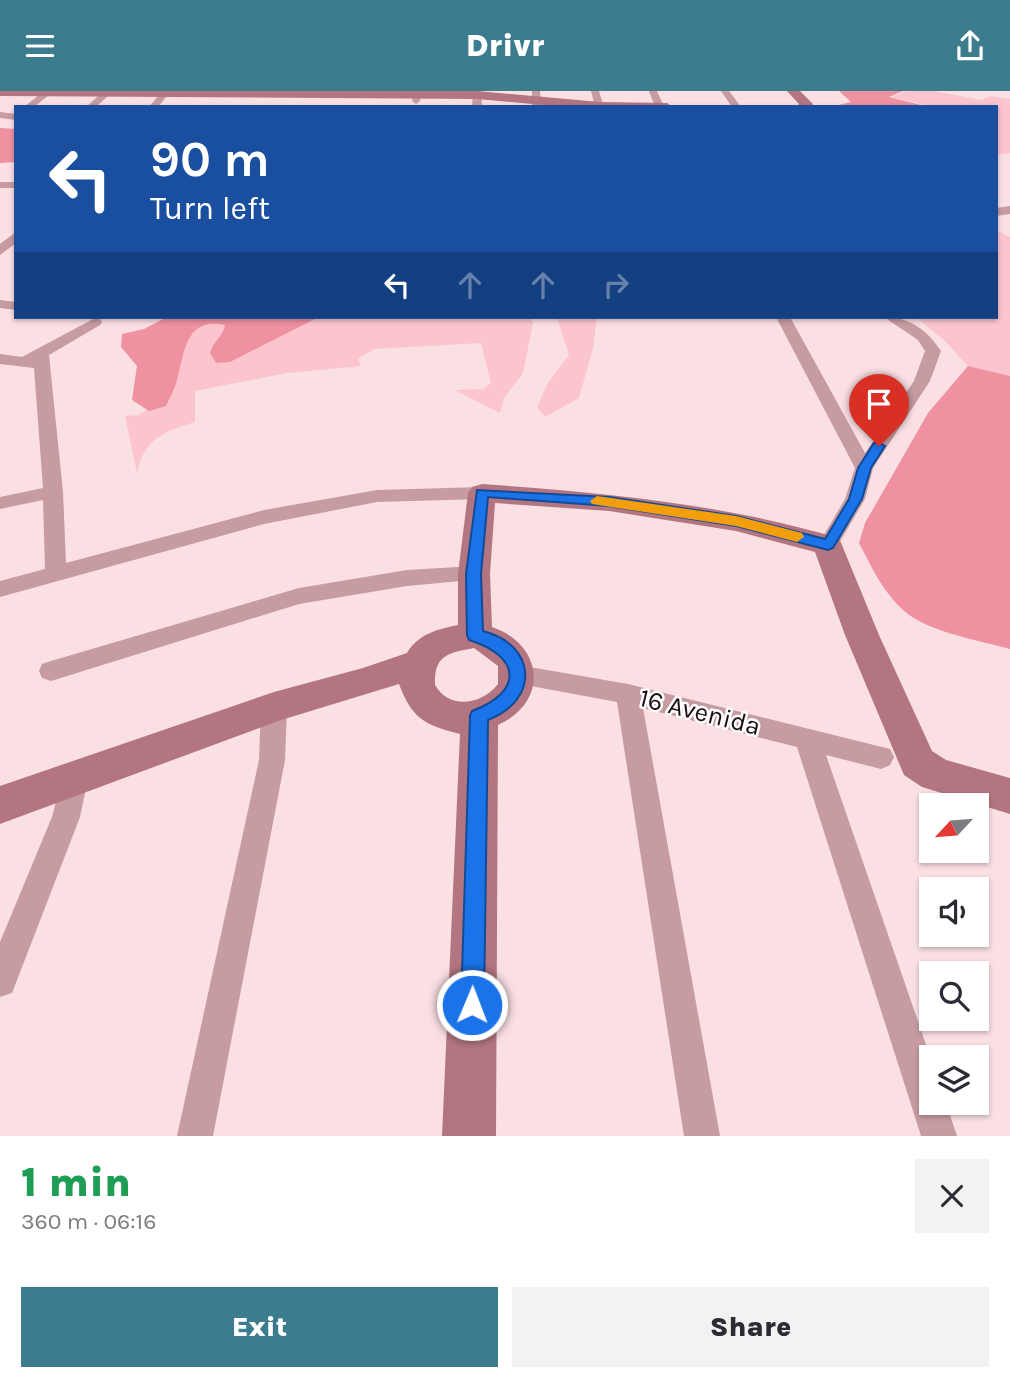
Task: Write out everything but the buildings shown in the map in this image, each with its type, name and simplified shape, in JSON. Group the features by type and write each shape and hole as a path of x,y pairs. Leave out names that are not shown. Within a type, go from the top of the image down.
{"main road":[{"path":"793,91 805,105"},
{"path":"0,92 363,92 417,100 477,97 536,99 591,105"},
{"path":"475,635 474,574 482,493 609,502 736,521 828,545 872,659 915,758 936,775 1010,796"},
{"path":"475,635 506,648 515,661 518,675 515,688 507,701 495,710 479,716 446,715 426,703 417,674 427,650 441,641 457,636 475,635"},
{"path":"0,805 274,707 365,682 417,674"},
{"path":"469,1136 479,716"}],"street":[{"path":"32,105 50,91"},
{"path":"92,105 108,92"},
{"path":"0,251 14,238"},
{"path":"0,359 36,360 98,319"},
{"path":"784,319 864,468"},
{"path":"828,545 855,499 864,468 922,381 933,351 924,337 894,319"},
{"path":"36,360 53,492 57,574"},
{"path":"0,503 53,492"},
{"path":"0,589 264,517 323,505 377,496 482,493"},
{"path":"51,671 299,596 407,578 474,574"},
{"name":"16 Avenida","path":"518,675 628,694 881,757"},
{"path":"628,694 702,1136"},
{"path":"195,1136 272,759 274,707"},
{"path":"807,738 939,1136"},
{"path":"0,981 66,817 74,779"}],"shaded area":[{"path":"839,91 903,91 889,97 921,105 838,105 851,102"},
{"path":"907,91 934,91 981,100 991,96 1010,99 1010,153 998,155 998,105 926,105 892,97"},
{"path":"0,128 14,129 14,162 0,163"},
{"path":"998,231 1010,237 1010,376 968,366 945,341 918,319 998,319"},
{"path":"163,319 315,319 230,362 216,363 210,353 225,325 202,326 189,338 175,387 166,406 149,411 132,400 137,366 121,347 122,334 144,329"},
{"path":"215,319 530,319 533,323 523,373 504,398 500,413 455,390 484,389 491,383 481,343 374,349 358,359 361,366 287,373 195,391 195,422 165,433 150,444 140,461 137,473 125,416 139,415 152,406 194,324"},
{"path":"558,319 597,319 593,348 579,398 545,417 537,407 549,381 569,355"},
{"path":"968,366 1010,376 1010,649 943,631 908,614 886,590 859,543 865,523 928,413"}],"slow traffic":[{"path":"597,501 736,521 797,537"}],"route":[{"path":"472,1005 479,716 495,710 507,701 515,688 518,675 515,661 506,648 475,635 474,574 482,493 609,502 736,521 828,545 855,499 864,468 879,446"}]}
